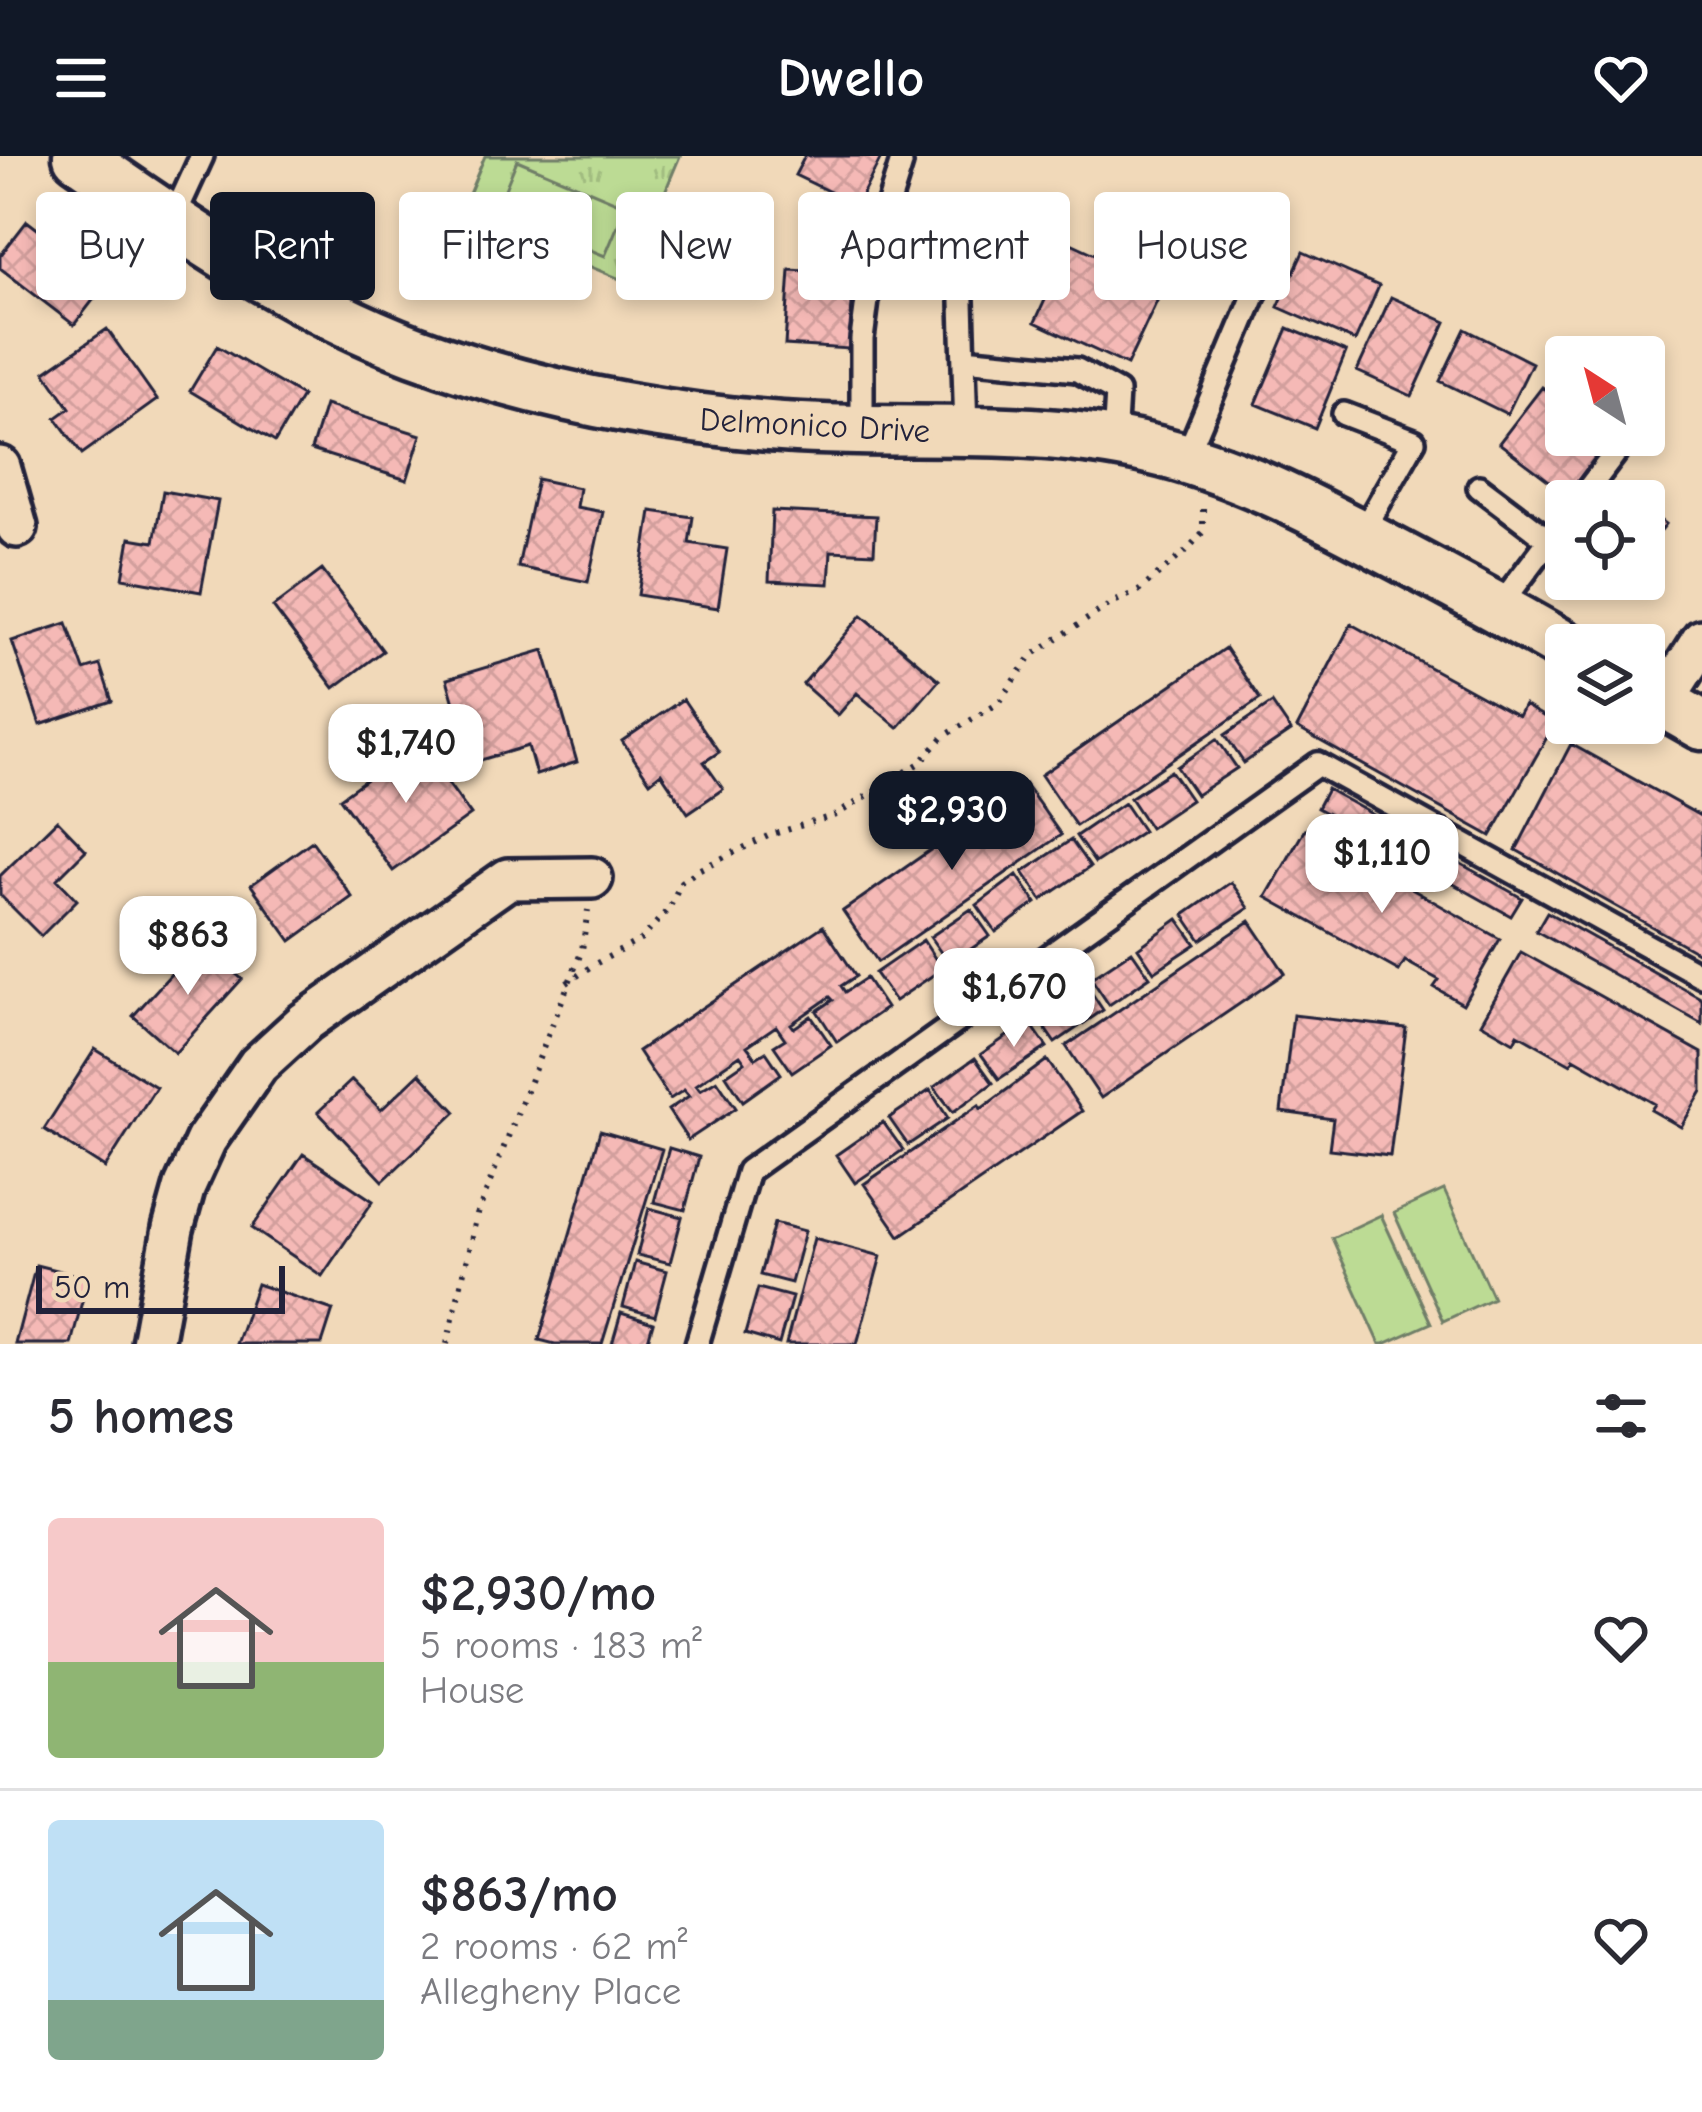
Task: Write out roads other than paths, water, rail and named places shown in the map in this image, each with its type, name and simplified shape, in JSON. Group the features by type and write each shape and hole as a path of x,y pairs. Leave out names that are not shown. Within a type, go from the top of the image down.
{"street":[{"name":"Delmonico Drive","path":"78,156 130,192"},
{"name":"Delmonico Drive","path":"186,229 334,314 412,350 521,386 672,416 774,427 1063,433 1114,442 1194,481 1278,492 1545,635"},
{"path":"0,467 17,527"},
{"path":"1669,707 1702,640"},
{"path":"152,1344 172,1229 185,1186 206,1140 258,1065 305,1022 508,879 592,878"}],"lane":[{"path":"185,192 202,156"},
{"path":"862,428 862,339 872,255 901,164"},
{"path":"962,300 966,431"},
{"path":"1194,481 1256,300"},
{"path":"964,359 1077,370 1117,392 1114,442"},
{"path":"1344,414 1414,441 1360,535"},
{"path":"1595,480 1613,456"},
{"path":"1479,487 1545,536"},
{"path":"1498,608 1545,547"},
{"path":"697,1344 748,1171 1318,764 1702,976"}]}
